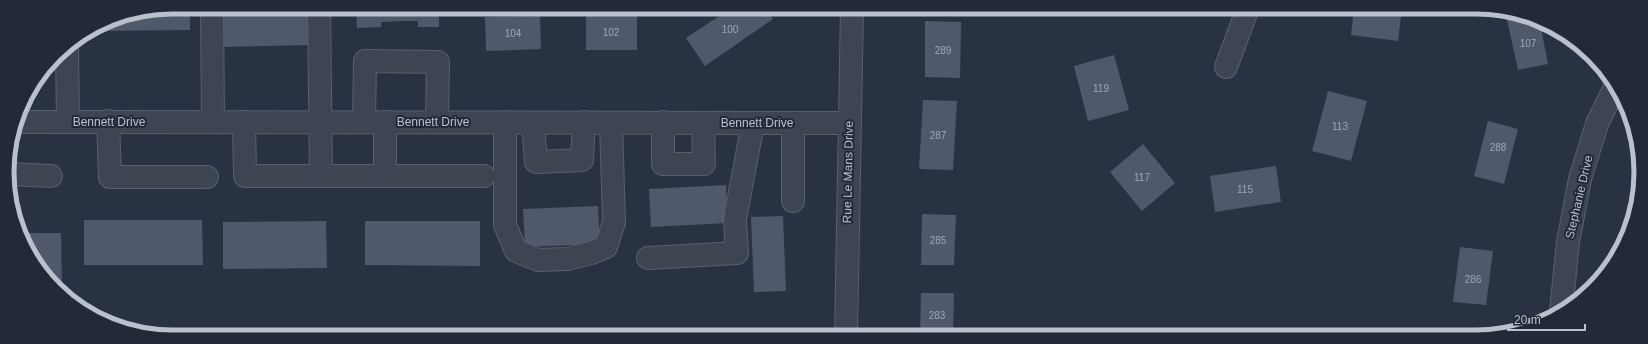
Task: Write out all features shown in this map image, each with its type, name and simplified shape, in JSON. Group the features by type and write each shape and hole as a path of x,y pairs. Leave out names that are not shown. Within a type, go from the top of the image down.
{"street":[{"path":"212,14 213,122"},
{"path":"319,14 321,176"},
{"name":"Rue Le Mans Drive","path":"846,330 852,14"},
{"path":"1226,67 1246,14"},
{"path":"67,54 68,122"},
{"path":"364,122 365,61 438,62 437,122"},
{"name":"Stephanie Drive","path":"1562,305 1568,242 1580,179 1597,124 1612,92"},
{"name":"Bennett Drive","path":"22,122 849,123"},
{"path":"108,122 110,177 207,177"},
{"path":"244,122 245,176 484,176"},
{"path":"385,176 386,122"},
{"path":"505,122 505,225 516,251 538,260 568,258 591,253 606,247 614,222 611,123"},
{"path":"533,122 536,162 582,160 584,122"},
{"path":"663,122 663,164 704,164 703,123"},
{"path":"648,258 737,253 735,219 753,123"},
{"path":"793,123 793,201"},
{"path":"14,174 51,176"}],"building":[{"path":"162,14 190,14 190,30 100,31 131,19"},
{"path":"221,14 313,14 314,45 222,47"},
{"path":"356,14 439,14 439,27 418,27 418,21 403,21 381,22 381,27 357,28"},
{"path":"722,14 769,14 773,19 705,66 686,38"},
{"path":"1353,14 1401,14 1398,41 1351,35"},
{"path":"586,15 637,15 637,50 586,50"},
{"path":"540,16 541,49 486,51 485,17"},
{"path":"1506,17 1527,22 1541,28 1548,64 1518,70"},
{"path":"925,21 961,22 960,78 925,77"},
{"path":"1114,55 1129,110 1088,121 1074,66"},
{"path":"1328,91 1367,101 1351,161 1312,151"},
{"path":"923,100 957,101 953,170 919,169"},
{"path":"1488,121 1518,129 1504,184 1474,176"},
{"path":"1143,144 1175,183 1142,211 1110,172"},
{"path":"1276,166 1281,202 1215,212 1210,176"},
{"path":"726,185 728,223 651,227 649,189"},
{"path":"598,206 600,244 525,247 523,209"},
{"path":"922,214 956,215 954,265 921,265"},
{"path":"783,216 786,291 754,292 751,217"},
{"path":"84,220 202,220 203,265 84,265"},
{"path":"326,221 327,268 223,269 223,222"},
{"path":"365,221 480,221 480,266 365,265"},
{"path":"26,233 61,233 62,286 41,260"},
{"path":"1460,247 1493,251 1486,305 1453,302"},
{"path":"921,293 954,293 953,330 920,330"}]}
